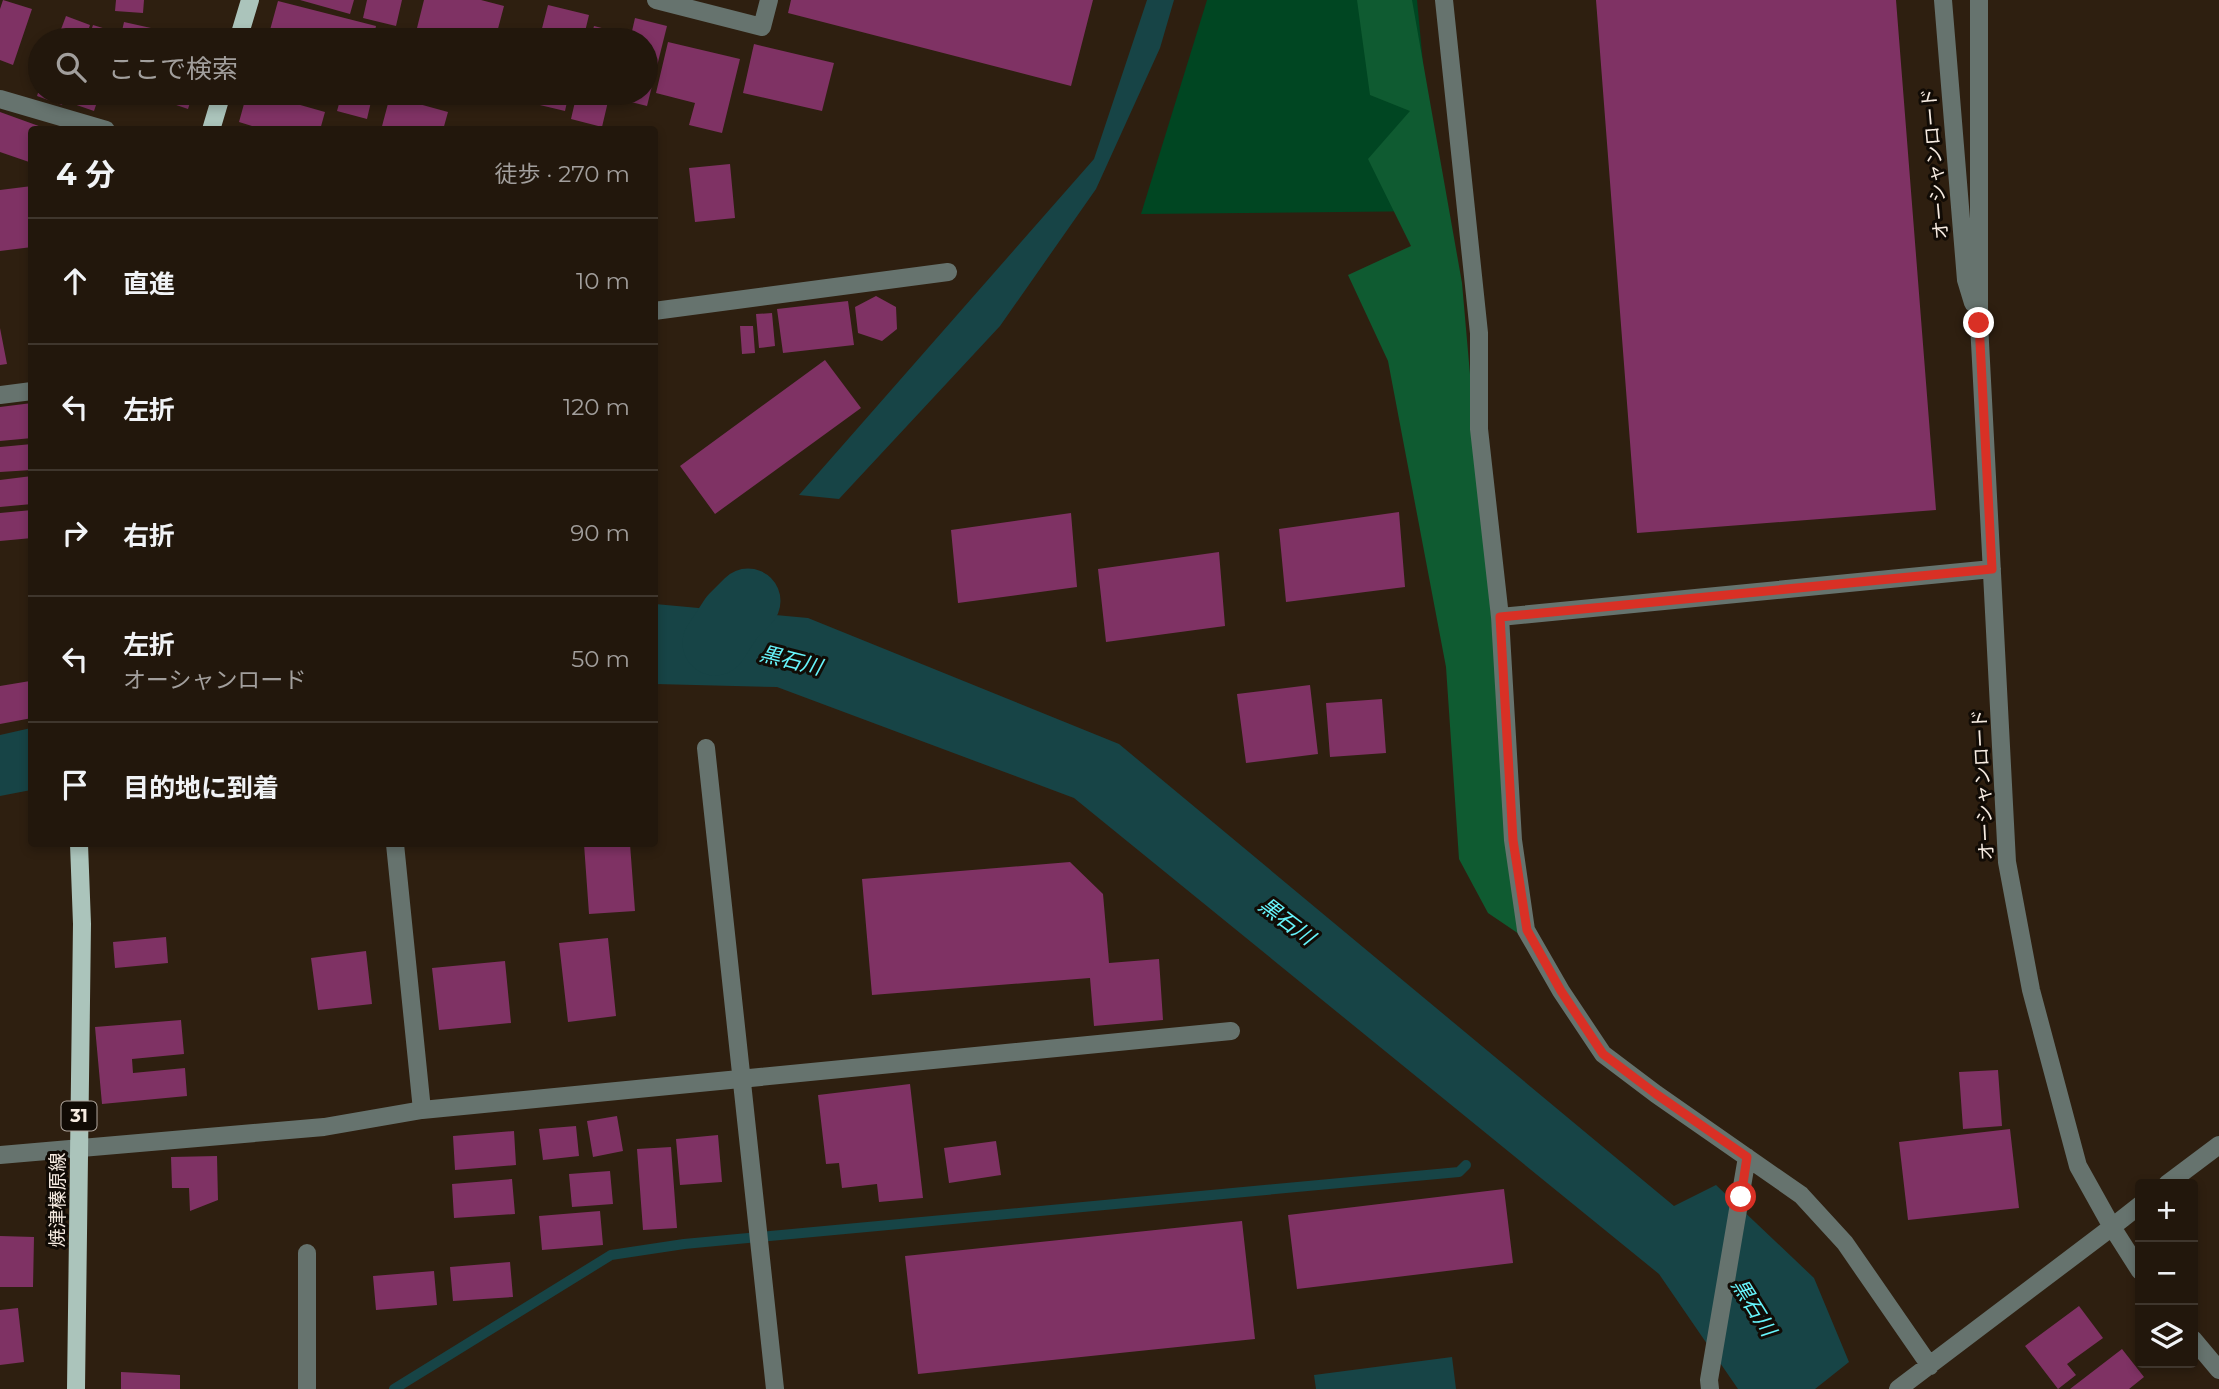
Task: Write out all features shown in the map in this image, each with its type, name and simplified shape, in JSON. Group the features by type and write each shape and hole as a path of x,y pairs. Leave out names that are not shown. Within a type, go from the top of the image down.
{"main road":[{"path":"242,28 250,0"},
{"path":"212,126 218,105"},
{"name":"焼津榛原線","path":"76,1389 82,924 79,847"}],"street":[{"path":"656,0 762,27 769,0"},
{"path":"1444,0 1479,333 1479,429 1500,617 1513,840 1527,930 1561,991 1603,1054 1801,1195 1844,1243 1930,1366"},
{"name":"オーシャンロード","path":"1943,0 1966,279 1979,323"},
{"name":"オーシャンロード","path":"1979,0 1979,323 2007,862 2031,990 2078,1166 2135,1263"},
{"path":"0,99 92,126"},
{"path":"658,310 948,272"},
{"path":"0,395 28,392"},
{"path":"1500,617 1992,569"},
{"path":"706,748 775,1389"},
{"path":"395,847 422,1110"},
{"path":"0,1155 324,1127 422,1110 1231,1031"},
{"path":"2175,1179 2219,1145"},
{"path":"1710,1384 1747,1157"},
{"path":"1898,1389 2135,1209"},
{"path":"307,1253 307,1389"},
{"path":"2198,1345 2219,1370"}],"green space":[{"path":"1207,0 1417,0 1437,211 1141,214"},
{"path":"1357,0 1412,0 1462,283 1519,934 1488,913 1459,859 1446,667 1388,361 1348,275 1411,246 1368,159 1410,111 1370,95"}],"water":[{"path":"1147,0 1174,0 1160,48 1096,189 1000,326 839,499 799,495 1094,159"},
{"name":"黒石川","path":"658,604 808,618 1119,744 1674,1206 1716,1185 1814,1278 1849,1362 1815,1389 1738,1389 1659,1274 1074,798 777,687 658,684"},
{"path":"28,729 28,791 0,796 0,735"},
{"path":"1452,1357 1456,1389 1316,1389 1314,1375"}],"building":[{"path":"3,0 32,9 13,65 0,60 0,9"},
{"path":"116,0 144,0 143,13 115,11"},
{"path":"300,0 354,0 350,14"},
{"path":"367,0 402,0 396,26 363,18"},
{"path":"424,0 481,0 504,6 498,28 417,28"},
{"path":"791,0 1093,0 1071,86 788,13"},
{"path":"1596,0 1896,0 1936,510 1637,533"},
{"path":"278,1 376,26 376,28 271,28"},
{"path":"548,5 589,15 586,28 542,28"},
{"path":"66,16 90,25 89,28 62,28"},
{"path":"635,18 667,26 658,62 658,28 633,28"},
{"path":"124,22 151,28 123,28"},
{"path":"668,42 740,59 722,133 689,125 695,103 658,94"},
{"path":"754,44 834,63 822,111 743,93"},
{"path":"77,105 96,105 94,111"},
{"path":"244,105 300,105 325,112 321,126 252,126 239,122"},
{"path":"339,105 370,105 367,119 337,111"},
{"path":"388,105 423,105 448,112 444,126 382,126"},
{"path":"540,105 566,105 565,111"},
{"path":"574,105 607,105 602,126 571,119"},
{"path":"0,112 39,126 28,126 28,162 0,152"},
{"path":"730,164 735,218 695,222 689,168"},
{"path":"28,186 28,248 0,251 0,190"},
{"path":"876,296 896,307 897,329 882,341 858,333 855,307"},
{"path":"848,301 854,345 783,353 777,309"},
{"path":"772,313 775,346 759,348 756,314"},
{"path":"740,326 753,326 755,353 742,354"},
{"path":"0,328 7,364 0,365"},
{"path":"825,360 861,408 715,514 680,466"},
{"path":"28,404 28,438 0,441 0,407"},
{"path":"28,444 28,470 0,472 0,447"},
{"path":"28,476 28,504 0,507 0,480"},
{"path":"28,510 28,538 0,541 0,513"},
{"path":"1399,512 1405,587 1286,602 1279,529"},
{"path":"1071,513 1077,587 958,603 951,530"},
{"path":"1219,552 1225,626 1106,642 1098,569"},
{"path":"28,681 28,719 0,724 0,686"},
{"path":"1310,685 1318,754 1246,763 1237,694"},
{"path":"1382,699 1386,753 1330,757 1326,703"},
{"path":"584,847 630,847 635,911 589,914"},
{"path":"1070,862 1103,894 1109,963 1159,959 1163,1020 1094,1026 1090,978 872,995 862,879"},
{"path":"166,937 168,963 115,968 113,942"},
{"path":"608,938 616,1016 568,1022 559,943"},
{"path":"366,951 372,1004 318,1010 311,958"},
{"path":"505,961 511,1023 439,1030 432,968"},
{"path":"181,1020 184,1054 132,1059 133,1073 185,1068 187,1096 102,1104 95,1027"},
{"path":"1998,1070 2002,1126 1963,1129 1959,1072"},
{"path":"910,1084 923,1198 879,1202 877,1184 842,1188 839,1163 826,1164 818,1095"},
{"path":"617,1116 623,1151 593,1157 587,1121"},
{"path":"576,1126 579,1156 543,1160 539,1129"},
{"path":"2010,1129 2019,1208 1908,1220 1899,1142"},
{"path":"514,1131 516,1165 455,1170 453,1136"},
{"path":"718,1135 722,1182 680,1185 676,1139"},
{"path":"996,1141 1001,1175 949,1183 944,1148"},
{"path":"671,1147 677,1228 643,1230 637,1149"},
{"path":"217,1156 218,1200 190,1211 189,1188 172,1188 171,1157"},
{"path":"610,1171 613,1204 572,1207 569,1174"},
{"path":"512,1179 515,1214 454,1218 452,1184"},
{"path":"1504,1189 1513,1263 1297,1289 1288,1215"},
{"path":"600,1211 603,1245 542,1250 539,1216"},
{"path":"1242,1221 1255,1339 918,1374 905,1256"},
{"path":"0,1236 34,1237 33,1287 0,1287"},
{"path":"510,1262 513,1297 453,1301 450,1267"},
{"path":"434,1271 437,1305 376,1310 373,1276"},
{"path":"2079,1306 2103,1338 2067,1364 2076,1375 2058,1389 2025,1346"},
{"path":"18,1308 24,1362 0,1365 0,1310"},
{"path":"2122,1349 2144,1377 2129,1389 2070,1389"},
{"path":"121,1372 180,1375 180,1389 121,1389"}],"waterway":[{"path":"715,643 732,617 748,601"},
{"path":"394,1389 611,1255 684,1244 1459,1172 1466,1165"}],"route":[{"path":"1741,1197 1747,1157 1603,1054 1561,991 1527,930 1513,840 1500,617 1992,569 1979,323"}]}
